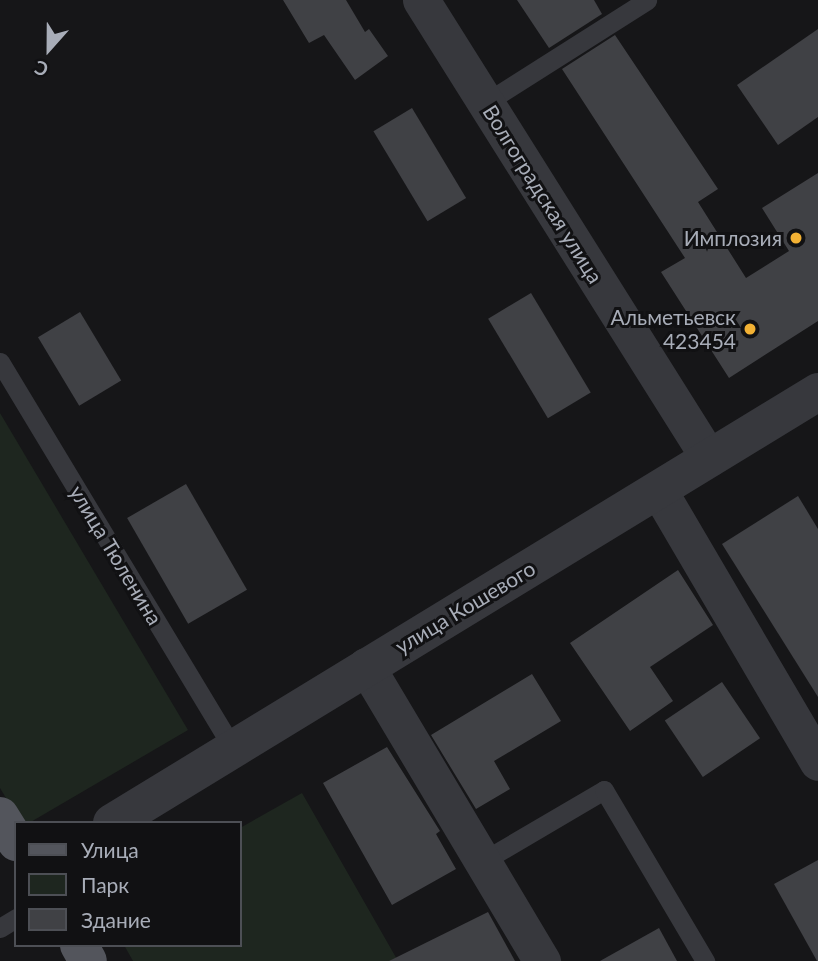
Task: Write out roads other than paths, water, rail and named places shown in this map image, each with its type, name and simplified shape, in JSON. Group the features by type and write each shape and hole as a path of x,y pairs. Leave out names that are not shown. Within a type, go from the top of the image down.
{"main road":[{"path":"0,816 14,839"}],"street":[{"name":"Волгоградская улица","path":"421,0 709,458"},
{"name":"улица Кошевого","path":"115,821 818,392"},
{"path":"659,491 818,762"},
{"path":"366,666 542,961"}],"lane":[{"path":"485,103 647,0"},
{"name":"улица Тюленина","path":"0,362 233,749"},
{"path":"483,861 604,790 705,961"}],"place":[{"name":"Имплозия","path":"796,238"},
{"name":"Альметьевск 423454","path":"750,329"}]}
